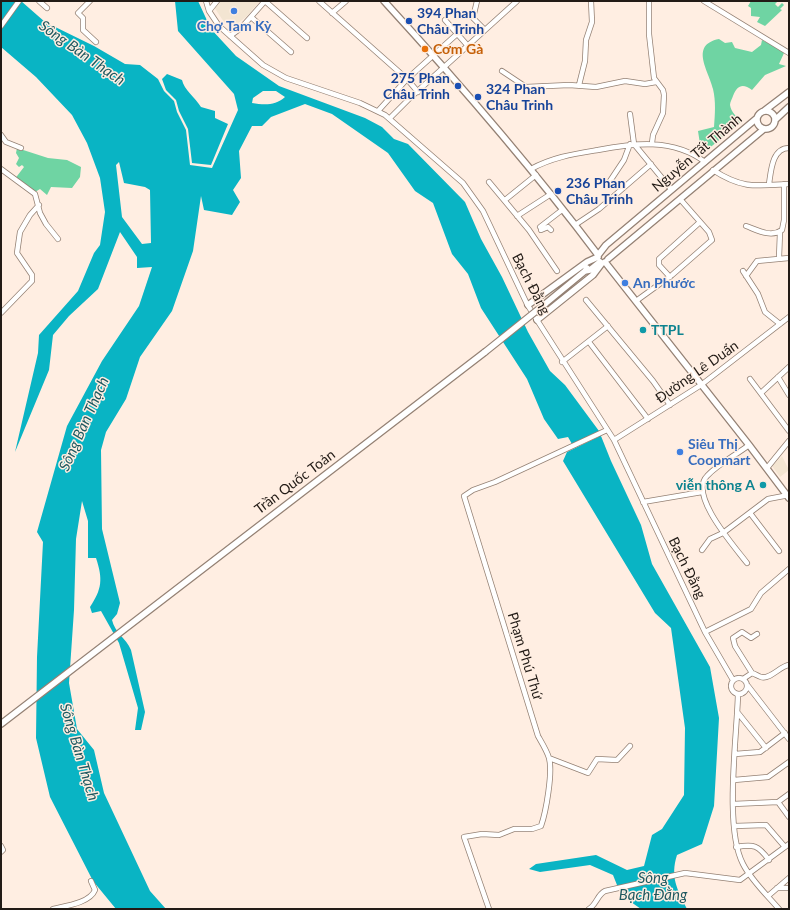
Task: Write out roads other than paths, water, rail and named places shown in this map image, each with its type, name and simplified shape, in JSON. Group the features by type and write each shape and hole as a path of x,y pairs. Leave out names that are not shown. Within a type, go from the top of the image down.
{"main road":[{"path":"384,1 444,67 536,175 788,496"},
{"path":"789,92 757,118 758,125 764,129 772,127 776,120 789,107"},
{"path":"764,111 772,112 776,120"},
{"name":"Nguyễn Tất Thành","path":"601,259 608,243 757,118"},
{"name":"Nguyễn Tất Thành","path":"601,259 680,199 764,129"},
{"path":"528,305 587,262 601,259"},
{"path":"536,320 593,276 601,259"},
{"name":"Trần Quốc Toản","path":"1,724 113,636 485,352 585,271 587,267 601,259"}],"street":[{"path":"1,26 19,1"},
{"path":"39,1 47,8"},
{"path":"90,1 78,13 83,18 83,30 96,42"},
{"name":"Bạch Đằng","path":"206,1 209,11 219,26 263,65 286,78 334,93 378,111 390,118 463,183 483,212 536,320 606,430 614,440 705,632 733,680"},
{"path":"209,11 217,1"},
{"path":"230,36 241,28 265,1 307,38"},
{"path":"319,1 407,79 418,92"},
{"path":"332,13 346,1"},
{"path":"477,1 473,18 485,30"},
{"path":"390,118 517,1"},
{"path":"579,85 585,61 587,36 592,22 591,1"},
{"path":"649,1 649,34 654,78 663,90 663,112 653,135 652,143"},
{"path":"704,1 789,52"},
{"path":"251,17 291,52"},
{"path":"445,20 468,46"},
{"path":"378,111 407,79 457,34"},
{"path":"502,71 526,87 579,85 596,88 625,81 645,84 656,82"},
{"path":"610,181 624,160 632,144 630,114"},
{"path":"1,135 6,142 21,148"},
{"path":"531,169 553,158 632,144 652,143 688,151 705,162"},
{"path":"632,144 651,164 671,189"},
{"path":"769,184 771,168 778,152 782,148 789,148"},
{"path":"575,225 599,209 651,164"},
{"path":"1,169 35,194 39,205 40,214 58,239"},
{"path":"713,170 732,182 746,185 787,184 784,220 780,232 779,258"},
{"path":"505,200 536,175"},
{"path":"489,182 505,200 557,271"},
{"path":"517,216 551,194"},
{"path":"636,301 670,277 710,243 712,236 680,199"},
{"path":"1,313 33,279 32,275 17,253 20,232 30,215 39,205"},
{"path":"551,230 548,227 540,230 540,227 562,210"},
{"path":"670,277 659,265 659,259 700,222"},
{"path":"746,226 769,234 780,232"},
{"path":"780,324 765,312 758,294 744,273 757,261 789,258"},
{"path":"586,300 653,381 670,405"},
{"name":"Đường Lê Duẩn","path":"614,440 701,385 789,317"},
{"path":"562,362 608,326"},
{"path":"588,342 648,419"},
{"path":"761,393 789,367"},
{"path":"778,377 789,395"},
{"path":"750,379 789,430"},
{"name":"Phạm Phú Thứ","path":"489,909 464,837 468,835 482,834 500,835 514,829 532,829 541,826 550,776 549,758 536,730 464,496 473,490 495,482 606,430"},
{"path":"767,468 789,441"},
{"path":"747,563 717,525 702,492 706,476 749,445"},
{"path":"643,502 702,492"},
{"path":"702,550 710,539 723,533 768,499 788,496"},
{"path":"750,513 779,551"},
{"path":"705,632 751,610 762,593 789,569"},
{"path":"757,634 751,638 742,632 733,638 735,646 752,673 764,677 783,666 789,665"},
{"path":"748,686 744,693 738,694 732,690 730,685 733,680 738,677 743,678 752,673"},
{"path":"743,678 789,739"},
{"path":"738,694 733,804 736,847 743,864 778,909"},
{"path":"738,712 766,748"},
{"path":"736,754 760,752 785,733"},
{"path":"549,758 588,773 597,759 617,760 630,746"},
{"path":"734,780 768,776 789,762"},
{"path":"733,804 778,802 789,794"},
{"path":"778,802 789,817"},
{"path":"589,909 595,906 602,892 685,873 740,880 769,860 787,845 766,825 734,826"},
{"path":"736,847 749,845 756,846 769,860"},
{"path":"1,846 1,852"},
{"path":"768,896 789,878"},
{"path":"53,909 79,903 90,897 96,890 91,881"},
{"path":"777,888 789,888"}],"water":[{"path":"1,1 21,1 45,22 94,46 125,64 140,65 158,79 164,91 174,101 177,112 186,130 190,165 212,168 238,110 234,94 178,31 175,1 198,1 211,29 236,56 279,86 365,118 382,127 394,139 408,144 465,202 481,239 502,277 528,332 550,371 565,385 599,431 611,461 641,525 652,564 710,667 719,718 714,806 702,844 677,855 674,876 687,909 641,909 621,895 613,875 590,865 540,872 529,869 536,864 596,855 627,870 644,866 652,835 662,829 684,795 685,728 671,628 655,613 563,461 567,452 598,437 597,433 572,444 568,437 558,439 544,419 527,379 481,308 468,274 452,254 433,203 415,191 388,153 332,114 305,104 271,117 262,126 252,126 239,151 241,178 233,190 240,202 232,215 204,210 201,196 193,251 172,311 140,357 126,399 106,432 101,450 102,529 120,603 117,614 112,620 113,625 131,650 145,712 141,730 135,730 138,708 119,643 101,611 92,613 90,607 99,589 100,572 96,558 88,558 88,521 82,501 76,539 74,610 69,683 77,729 94,750 104,793 150,891 166,909 116,909 93,881 50,797 36,738 37,657 43,542 37,532 67,426 102,361 139,306 152,267 137,268 137,257 120,232 98,289 69,316 53,335 49,370 15,452 38,353 39,335 78,291 94,253 100,245 105,212 100,178 87,143 72,115 36,77 1,47","holes":["263,91 276,91 285,97 277,102 269,104 252,103 253,98","119,162 124,183 145,187 150,190 151,243 142,244 122,217 116,165"]},
{"path":"167,74 182,80 185,87 201,107 215,111 215,118 228,124 211,165 192,163 188,129 179,111 176,100 166,90 162,79"}],"place":[{"name":"Chợ Tam Kỳ","path":"234,11"},
{"name":"394 Phan Châu Trinh","path":"409,21"},
{"name":"Cơm Gà","path":"425,49"},
{"name":"275 Phan Châu Trinh","path":"458,86"},
{"name":"324 Phan Châu Trinh","path":"478,97"},
{"name":"236 Phan Châu Trinh","path":"558,191"},
{"name":"An Phước","path":"625,283"},
{"name":"TTPL","path":"643,330"},
{"name":"Siêu Thị Coopmart","path":"680,452"},
{"name":"viễn thông A","path":"763,485"}],"water label":[{"name":"Sông Bàn Thạch","path":"82,53"},
{"name":"Sông Bàn Thạch","path":"84,424"},
{"name":"Sông Bàn Thạch","path":"79,752"},
{"name":"Sông Bạch Đằng","path":"653,886"}]}
